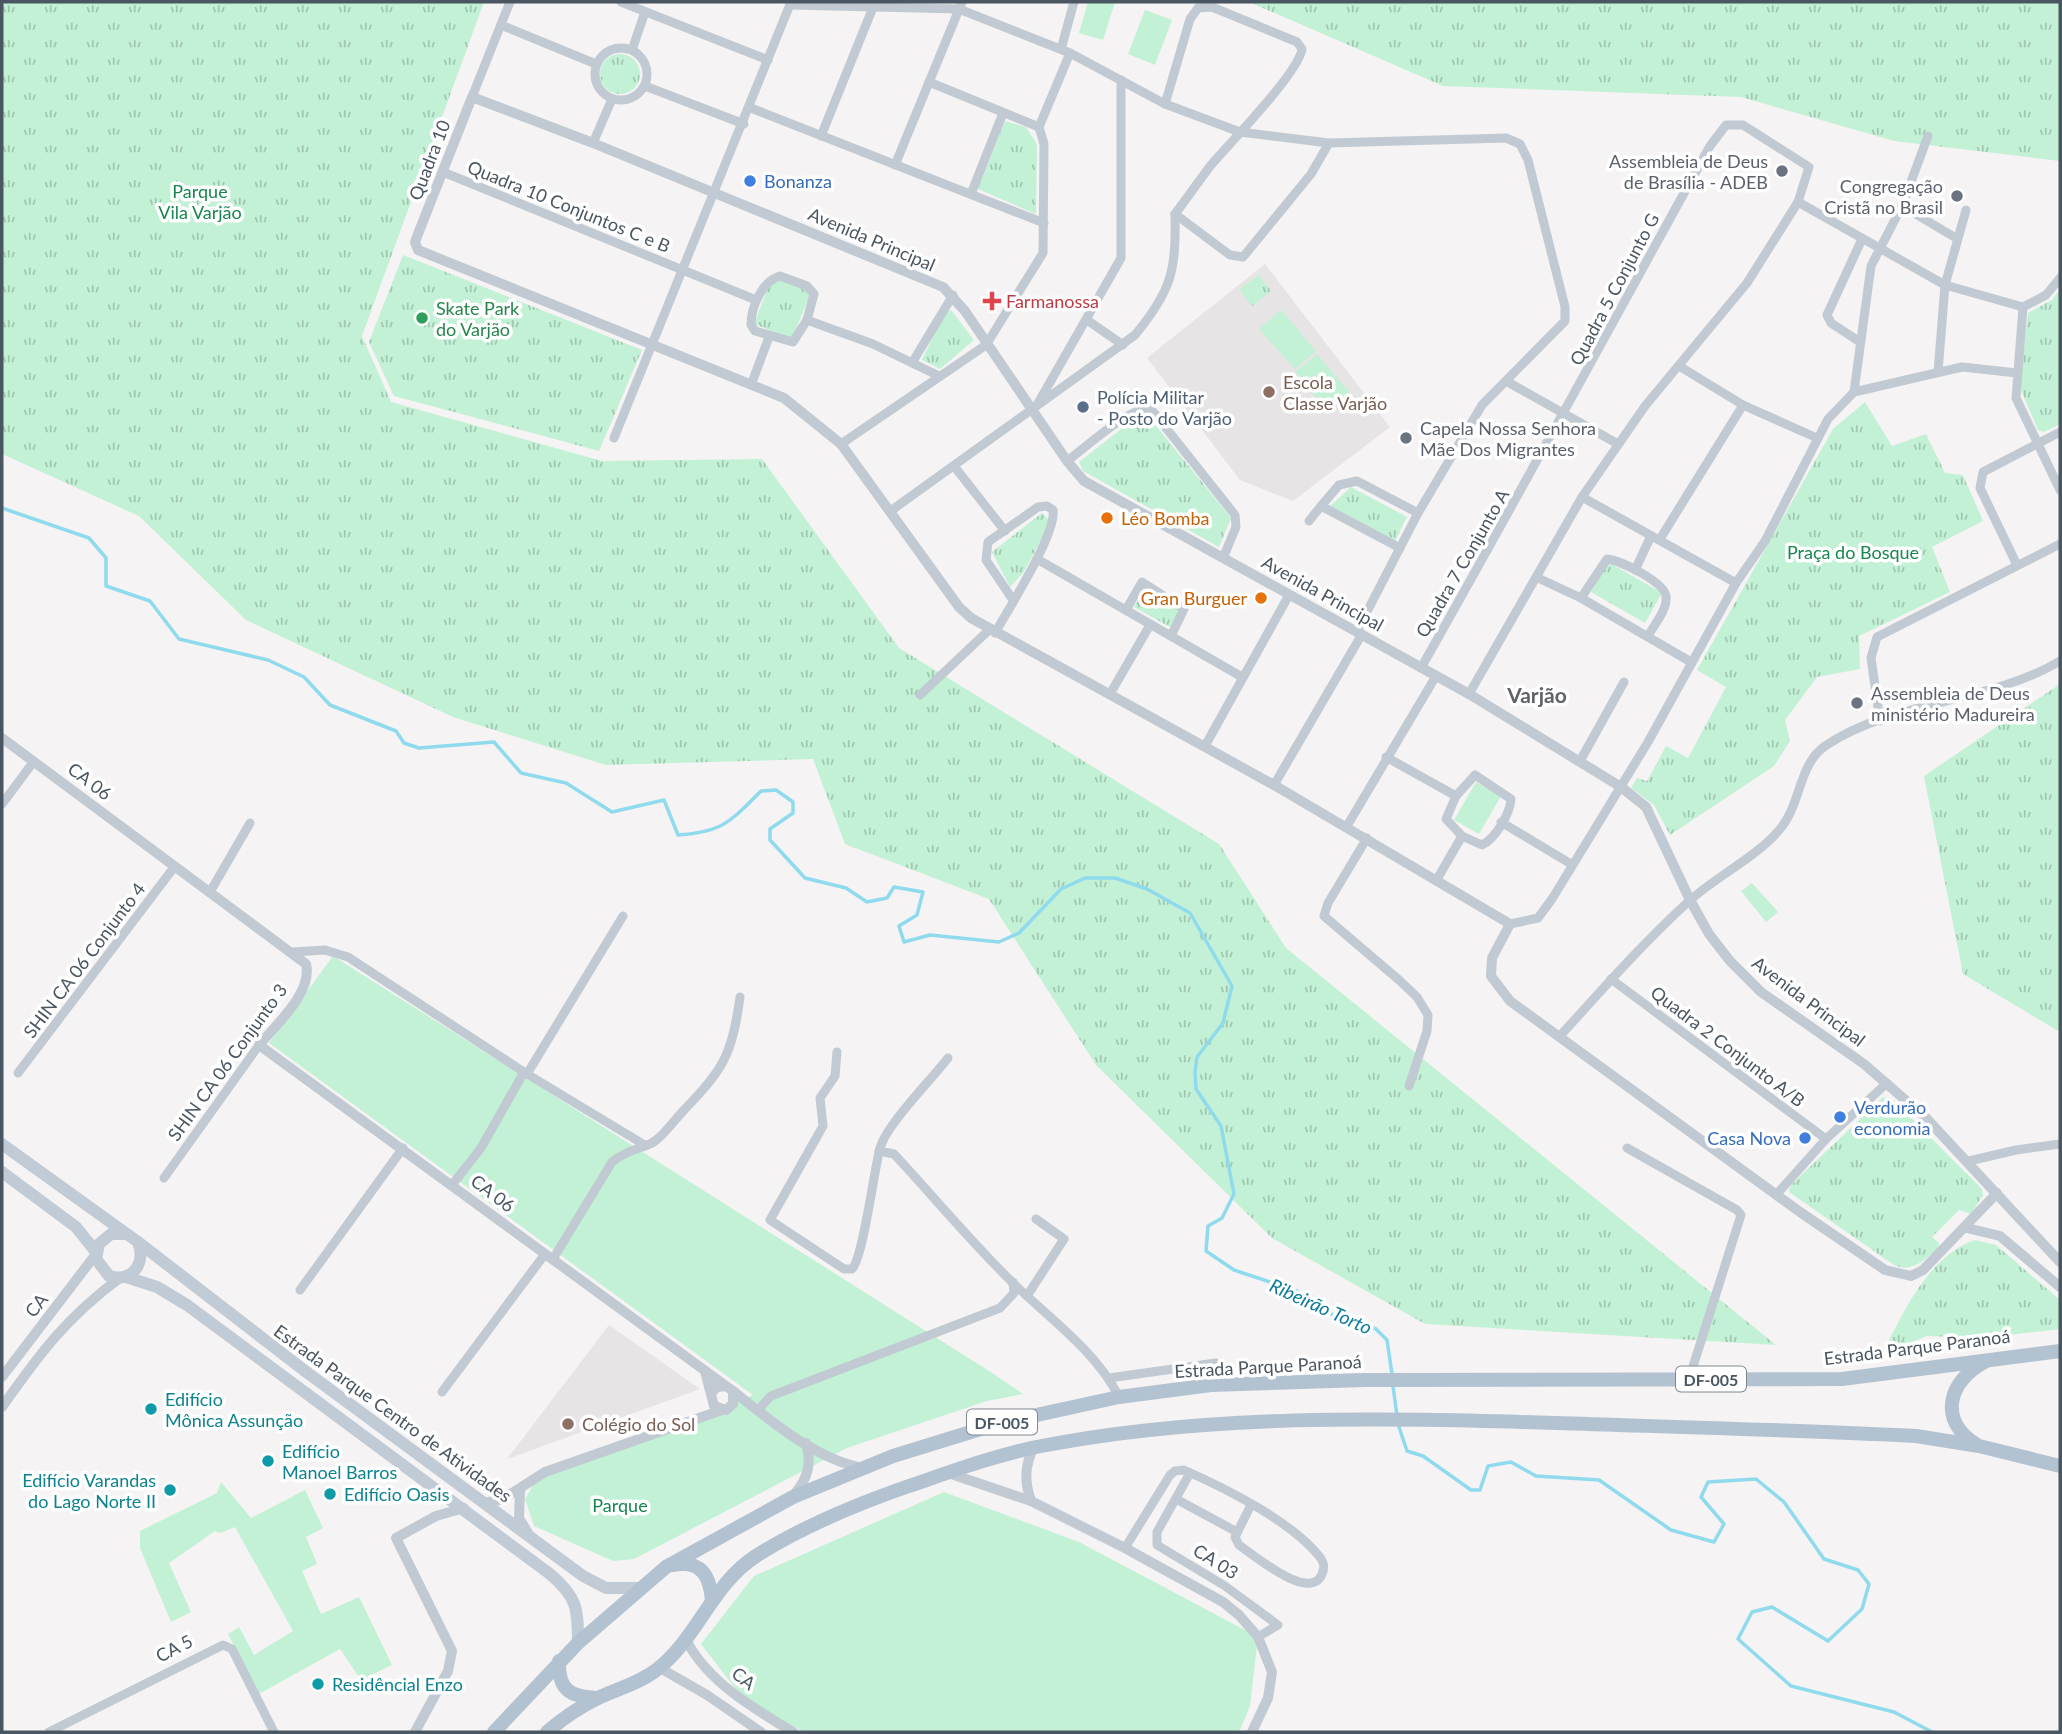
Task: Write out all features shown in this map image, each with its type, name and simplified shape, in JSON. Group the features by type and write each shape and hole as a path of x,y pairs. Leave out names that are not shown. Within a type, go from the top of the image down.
{"main road":[{"name":"Estrada Parque Centro de Atividades","path":"2,1144 133,1238 305,1371 594,1583 606,1588 638,1588"},
{"path":"2,1172 76,1227 96,1253 103,1272 123,1277 140,1264 133,1238 111,1234 104,1238 96,1253"},
{"name":"Estrada Parque Centro de Atividades","path":"123,1277 157,1287 187,1305 464,1508 564,1586 578,1608 578,1643"},
{"name":"Estrada Parque Paranoá","path":"494,1732 559,1661 638,1588 666,1567 793,1497 863,1468 1000,1423 1119,1397 1211,1385 1365,1380 1842,1379 2057,1349"},
{"path":"1979,1446 1961,1433 1952,1410 1952,1398 1965,1375 1994,1357"},
{"name":"DF-005","path":"547,1732 565,1717 598,1698 641,1682 660,1668 686,1640 733,1575 757,1555 827,1518 948,1472 1033,1448 1165,1428 1365,1419 1426,1419 1903,1435 1979,1446 2060,1466"},
{"path":"666,1567 693,1564 701,1568 708,1576 712,1601"},
{"path":"559,1661 560,1682 564,1690 579,1697 598,1698"}],"street":[{"path":"472,97 510,2"},
{"path":"621,2 768,60"},
{"path":"841,444 986,345 1043,253 1044,144 1039,127 1065,51 1074,2"},
{"path":"614,438 751,108 791,4 961,5 1065,51 1165,104 1240,132 1329,143 1506,138 1520,144 1528,160 1565,314 1564,321 1482,405 1418,513 1359,633 1274,785"},
{"path":"821,136 874,4"},
{"path":"895,165 961,5"},
{"path":"892,510 1123,345 1149,317 1168,287 1176,254 1175,214 1300,58 1302,49 1297,42 1204,6 1194,12 1165,104"},
{"path":"632,50 645,12"},
{"path":"501,25 597,64"},
{"path":"618,48 632,50 646,65 645,86 637,96 625,100 612,99 598,85 597,64 605,53 618,48"},
{"path":"1033,411 1118,266 1123,250 1121,80"},
{"path":"929,82 1039,127"},
{"path":"645,86 744,124"},
{"name":"Avenida Principal","path":"472,97 593,143 897,267 953,295 1067,461 1084,481 1469,694 1621,787 1646,807 1690,900 1718,948 1761,992 1819,1031 1887,1083 1969,1161 2059,1257"},
{"name":"Quadra 10","path":"472,97 418,234 416,247 426,255 652,345"},
{"path":"593,143 612,99"},
{"path":"751,108 1044,223"},
{"path":"971,194 1003,113"},
{"name":"Quadra 5 Conjunto G","path":"1565,414 1622,303 1718,132 1726,125 1743,125 1803,162 1810,171 1798,202"},
{"path":"1854,392 1867,283 1878,247 1902,206 1928,136"},
{"path":"1175,214 1230,255 1243,257 1311,174 1329,143"},
{"name":"Quadra 10 Conjuntos C e B","path":"443,172 756,300"},
{"path":"1469,694 1538,578 1582,497 1618,444 1747,283 1798,202 1945,285 2023,307 2046,295 2060,278"},
{"path":"1902,206 1956,238"},
{"path":"1938,372 1945,285 1966,210"},
{"path":"1860,342 1831,323 1828,315 1862,239"},
{"path":"778,276 807,286 814,294 807,320 793,342 755,331 751,325 756,300 770,280 778,276"},
{"path":"912,363 953,295"},
{"path":"2023,307 2015,398 2060,490"},
{"path":"807,320 873,344 939,376"},
{"path":"1087,320 1123,345"},
{"path":"751,385 769,337"},
{"path":"652,345 783,398 841,444 892,510 959,607 994,632 1274,785 1510,924 1538,918 1621,787 1736,583 1787,502 1828,419 1854,392 1975,366 2017,373"},
{"path":"1679,366 1743,405 1817,438"},
{"path":"1506,381 1618,444"},
{"path":"1635,570 1743,405"},
{"path":"1067,461 1129,415 1144,408 1151,409 1235,515 1236,527 1223,558"},
{"name":"Quadra 7 Conjunto A","path":"1421,668 1565,414"},
{"path":"2017,565 1980,488 1980,477 1983,472 2060,432"},
{"path":"954,466 1005,531"},
{"path":"1309,521 1339,485 1357,481 1418,513"},
{"path":"1582,497 1736,583"},
{"path":"920,695 994,632 1013,600 1037,559 1053,521 1053,510 1047,506 1038,507 988,542 986,560 1013,600"},
{"path":"1321,506 1400,548"},
{"path":"1880,721 1871,658 1877,638 2060,544"},
{"path":"1037,559 1242,677"},
{"path":"1581,598 1607,559 1635,570 1661,586 1666,595 1661,614 1648,636"},
{"path":"1538,578 1581,598 1691,662"},
{"path":"1126,610 1142,582 1184,609 1171,636"},
{"path":"1205,746 1289,595"},
{"path":"1110,694 1150,625"},
{"path":"1559,1037 1611,979 1690,900 1779,831 1793,807 1809,764 1824,747 1880,721 2001,687 2038,674 2060,662"},
{"path":"1347,827 1436,676"},
{"path":"1580,761 1624,682"},
{"name":"CA 06","path":"2,738 306,964"},
{"path":"1387,757 1455,796"},
{"path":"2,804 34,761"},
{"path":"1475,775 1511,799 1510,807 1486,845 1478,845 1462,836 1446,818 1455,796 1475,775"},
{"path":"210,892 250,822"},
{"path":"1501,822 1572,864"},
{"path":"1436,881 1462,836"},
{"path":"1367,838 1328,903 1324,916 1417,997 1428,1015 1427,1031 1409,1086"},
{"name":"SHIN CA 06 Conjunto 4","path":"18,1073 174,866"},
{"path":"452,1185 481,1148 623,916"},
{"path":"1510,924 1492,958 1491,976 1510,1001 1776,1195 1885,1270 1900,1276 1911,1276 1923,1270 1967,1228 1997,1193"},
{"path":"292,952 325,950 348,957 525,1073 643,1144"},
{"name":"SHIN CA 06 Conjunto 3","path":"164,1178 259,1045 287,1012 306,981 306,964"},
{"name":"Quadra 2 Conjunto A/B","path":"1611,979 1826,1139"},
{"path":"442,1391 549,1257 612,1161 626,1150 655,1141 716,1077 729,1050 740,997"},
{"name":"CA 06","path":"259,1045 758,1410 806,1443 843,1464 863,1468"},
{"path":"836,1052 835,1076 820,1098 823,1126 771,1214 772,1223 844,1269 852,1269 858,1263 884,1137 948,1058"},
{"path":"1776,1195 1826,1139 1887,1083"},
{"path":"1969,1161 2015,1150 2060,1144"},
{"path":"300,1290 403,1148"},
{"path":"1627,1148 1676,1173 1741,1215 1689,1379"},
{"path":"879,1151 894,1154 1013,1282 1089,1355 1109,1378 1119,1397"},
{"path":"1027,1296 1065,1239 1037,1219"},
{"path":"1967,1228 2000,1236 2060,1287"},
{"name":"CA","path":"2,1377 96,1253"},
{"path":"2,1407 61,1328 84,1305 123,1277"},
{"path":"758,1410 771,1396 1000,1308 1010,1301 1014,1293 1013,1282"},
{"path":"1109,1378 1216,1363"},
{"path":"705,1371 714,1406 722,1410"},
{"path":"485,1503 503,1499 545,1472 692,1418 722,1410 733,1404 730,1389 717,1387 692,1418"},
{"path":"793,1497 806,1481 810,1458 806,1443"},
{"path":"1031,1501 1026,1486 1026,1471 1033,1448"},
{"path":"1125,1548 1170,1475 1179,1470 1190,1473"},
{"name":"CA 03","path":"948,1472 1031,1501 1125,1548 1223,1602 1239,1615 1258,1637 1268,1654 1272,1672 1268,1698 1252,1732"},
{"name":"CA 03","path":"1251,1505 1237,1532 1236,1541 1239,1545 1300,1584 1312,1584 1320,1578 1324,1564 1318,1554 1299,1537 1251,1505 1190,1473 1157,1532 1157,1545 1225,1586 1278,1625 1258,1637"},
{"path":"520,1490 519,1518 529,1535"},
{"path":"436,1516 445,1494"},
{"name":"CA 03","path":"1177,1499 1237,1532"},
{"path":"415,1732 448,1671 452,1651 396,1538 436,1516 464,1508"},
{"name":"CA","path":"686,1640 693,1653 723,1685 793,1732"},
{"name":"CA 5","path":"49,1732 223,1645 232,1649 274,1732"},
{"name":"CA","path":"660,1668 707,1695 761,1732"}],"shaded area":[{"name":"Escola Classe Varjão","path":"1265,264 1390,427 1293,501 1240,480 1147,358"},
{"name":"Colégio do Sol","path":"609,1325 700,1389 507,1459"}],"green space":[{"name":"Parque Vila Varjão","path":"2,2 484,2 362,336 391,402 602,461 762,459 899,648 1219,844 1286,948 1776,1345 1425,1324 1272,1238 1096,1065 989,899 845,844 813,759 606,765 453,717 246,620 139,516 2,454"},
{"path":"1088,2 1115,2 1103,40 1079,33"},
{"path":"1249,2 2060,2 2060,161 1894,141 1741,97 1443,86"},
{"path":"1145,10 1172,20 1155,65 1128,54"},
{"path":"620,54 634,60 640,74 634,88 620,94 606,88 600,74 606,60"},
{"path":"1005,121 1026,127 1037,144 1036,214 978,189"},
{"path":"403,255 642,350 599,451 394,396 369,342"},
{"path":"1259,275 1271,291 1252,306 1239,289"},
{"path":"772,277 811,292 792,339 754,324"},
{"path":"2060,289 2060,424 2044,432 2038,430 2020,388 2028,313 2052,300"},
{"path":"951,310 974,340 940,369 922,360 944,313"},
{"path":"1281,310 1316,351 1295,369 1259,329"},
{"path":"1317,354 1349,392 1327,410 1295,372"},
{"name":"Praça do Bosque","path":"1865,402 1892,446 1926,434 1945,473 1963,475 1983,521 1932,547 1950,592 1859,636 1860,669 1817,677 1785,720 1790,741 1774,766 1670,835 1654,805 1631,788 1637,778 1647,781 1666,746 1688,758 1726,687 1697,670 1833,429"},
{"path":"1144,411 1231,518 1219,547 1083,471 1079,462"},
{"path":"1351,487 1407,517 1395,541 1330,506"},
{"path":"1042,513 1051,522 1023,573 1010,587 992,552"},
{"path":"1608,562 1662,593 1645,623 1591,592"},
{"path":"1144,588 1181,608 1170,627 1134,607"},
{"path":"2060,684 2060,1032 1963,974 1924,776"},
{"path":"1476,782 1501,796 1479,834 1454,820"},
{"path":"1752,883 1778,912 1766,922 1741,891"},
{"name":"Parque","path":"333,956 1023,1394 987,1401 847,1448 634,1559 613,1561 534,1526 525,1499 536,1480 753,1395 269,1043"},
{"path":"1890,1097 1982,1189 1983,1195 1971,1214 1959,1210 1932,1237 1939,1243 1938,1248 1918,1264 1907,1267 1894,1265 1789,1192 1791,1185 1882,1098"},
{"path":"1975,1240 1996,1245 2060,1300 2060,1329 1983,1338 1927,1336 1897,1348 1889,1340 1923,1282 1946,1257"},
{"path":"221,1482 251,1518 305,1490 323,1528 306,1537 317,1564 302,1571 321,1614 359,1597 392,1665 361,1680 340,1649 259,1694 228,1634 239,1627 254,1655 293,1631 235,1527 220,1533 215,1531 169,1563 191,1612 171,1622 140,1548 140,1531 217,1493"},
{"path":"944,1492 1079,1542 1258,1637 1250,1706 1239,1732 804,1732 745,1701 701,1644 754,1576"}],"waterway":[{"name":"Ribeirão Torto","path":"2,508 89,538 106,558 106,586 150,601 179,639 268,660 304,677 330,705 396,731 404,743 419,748 494,742 521,773 566,783 612,812 664,800 678,835 706,831 725,824 761,791 776,790 793,802 793,813 770,829 770,840 805,878 846,888 867,902 887,898 894,887 923,892 917,915 899,926 904,942 930,935 999,942 1019,933 1061,889 1085,878 1115,878 1147,889 1190,913 1232,986 1223,1023 1197,1057 1195,1072 1196,1089 1221,1126 1234,1194 1222,1218 1208,1226 1206,1251 1234,1270 1297,1291 1333,1315 1376,1329 1387,1340 1392,1374"},
{"name":"Ribeirão Torto","path":"1393,1386 1397,1416"},
{"name":"Ribeirão Torto","path":"1398,1424 1407,1451 1423,1456 1471,1490 1480,1490 1488,1466 1511,1462 1536,1476 1599,1480 1671,1530 1714,1542 1724,1524 1701,1497 1708,1482 1756,1479 1784,1502 1824,1559 1858,1570 1869,1584 1862,1609 1828,1641 1772,1607 1752,1612 1738,1639 1791,1686 1894,1712 1932,1732"}],"place":[{"name":"Assembleia de Deus de Brasília - ADEB","path":"1782,171"},
{"name":"Bonanza","path":"750,181"},
{"name":"Congregação Cristã no Brasil","path":"1957,196"},
{"name":"Farmanossa","path":"992,301"},
{"name":"Skate Park do Varjão","path":"422,318"},
{"name":"Escola Classe Varjão","path":"1269,392"},
{"name":"Polícia Militar - Posto do Varjão","path":"1083,407"},
{"name":"Capela Nossa Senhora Mãe Dos Migrantes","path":"1406,438"},
{"name":"Léo Bomba","path":"1107,518"},
{"name":"Gran Burguer","path":"1261,598"},
{"name":"Assembleia de Deus ministério Madureira","path":"1857,703"},
{"name":"Verdurão economia","path":"1840,1117"},
{"name":"Casa Nova","path":"1805,1138"},
{"name":"Edifício Mônica Assunção","path":"151,1409"},
{"name":"Colégio do Sol","path":"568,1424"},
{"name":"Edifício Manoel Barros","path":"268,1461"},
{"name":"Edifício Varandas do Lago Norte II","path":"170,1490"},
{"name":"Edifício Oasis","path":"330,1494"},
{"name":"Residêncial Enzo","path":"318,1684"}],"district":[{"name":"Varjão","path":"1537,694"}]}
